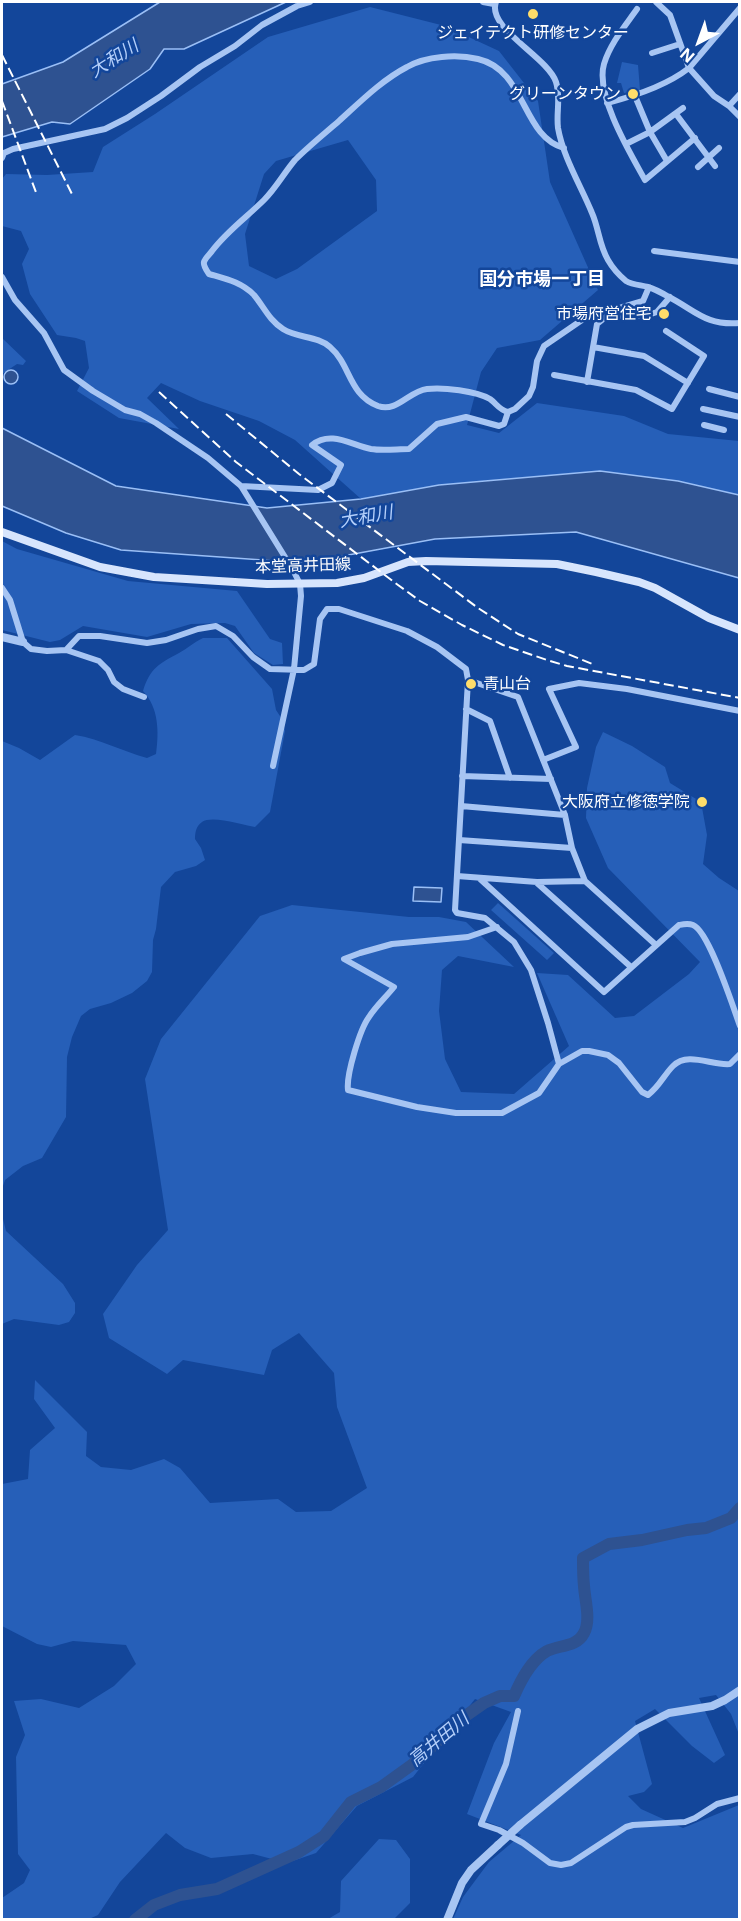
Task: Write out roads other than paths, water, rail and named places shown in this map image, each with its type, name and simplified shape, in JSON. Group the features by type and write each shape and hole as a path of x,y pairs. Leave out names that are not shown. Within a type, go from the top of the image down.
{"main road":[{"name":"本堂高井田線","path":"2,532 100,567 154,577 300,584 337,583 364,578 408,562 558,564 647,585 709,618 740,630"}],"street":[{"path":"2,158 4,153 13,149 105,129 127,118 235,46 262,25 297,6 310,2"},
{"path":"483,2 495,3 497,19 500,23 547,67 556,82 558,127 564,148 593,216 601,246 610,264 627,282 649,287 709,321 724,325 740,323"},
{"path":"656,2 670,15 689,68 714,96 740,117"},
{"path":"608,103 635,96 681,74 689,68 740,8"},
{"path":"637,9 616,37 603,66 604,93 626,144 645,180 694,138"},
{"path":"652,53 680,44"},
{"path":"564,148 555,146 547,140 512,81 493,65 478,59 441,57 425,59 406,67 388,80 311,144 266,198 221,240 204,261 204,266 209,274 237,282 254,295 269,318 285,330 329,346 339,357 353,386 363,399 379,407 389,408 425,389 440,389 476,393 491,400 499,409 508,412 515,409 529,396 537,361 544,346 598,309 616,309 643,301 649,287"},
{"path":"729,106 740,94"},
{"path":"635,96 650,132 667,161"},
{"path":"626,144 650,132 683,108"},
{"path":"676,114 715,166"},
{"path":"698,167 719,148"},
{"path":"654,251 740,262"},
{"path":"2,277 15,300 44,333 64,370 105,399 156,423 208,458 243,488 293,570 300,584 301,596 294,669 273,766"},
{"path":"587,382 597,324 608,316 648,315 657,312 670,297"},
{"path":"554,375 636,390 672,409 704,356 666,331"},
{"path":"593,348 644,356 688,383"},
{"path":"709,389 740,397"},
{"path":"703,409 740,417"},
{"path":"243,488 318,490 333,483 341,465 312,445 323,438 337,438 372,449 409,449 437,424 466,417 499,426 504,424 508,412"},
{"path":"704,425 720,429 722,413"},
{"path":"2,588 10,600 23,642"},
{"path":"66,650 79,636 100,636 147,643 216,626 233,636 253,657 270,669 304,670 314,664 320,618 327,609 339,609 407,631 437,647 466,669 468,680 454,910 457,913 485,918 513,942 531,970 559,1064"},
{"path":"2,637 23,642 31,648 47,651 66,650 99,661 108,670 114,682 123,689 144,697"},
{"path":"468,680 518,697 565,814 572,848 585,881 656,945"},
{"path":"543,760 576,747 549,689 579,683 627,688 740,711"},
{"path":"466,710 490,722 510,778"},
{"path":"462,776 550,778"},
{"path":"461,806 565,814"},
{"path":"459,840 572,848"},
{"path":"457,876 537,882 585,881"},
{"path":"479,878 604,992 679,925 695,925 703,935 715,960 740,1026"},
{"path":"537,882 632,967"},
{"path":"497,927 468,937 392,945 344,959 394,987 368,1018 354,1056 347,1085 348,1090 417,1107 456,1113 502,1113 539,1093 559,1064 582,1052 596,1051 619,1063 642,1092 648,1095 679,1061 686,1059 721,1065 730,1064 740,1054"},
{"path":"447,1920 462,1883 471,1870 520,1826 637,1729 669,1713 712,1706 740,1690"},
{"path":"518,1711 506,1764 481,1824 524,1843 550,1863 571,1863 626,1827 685,1822 717,1804 740,1798"}],"water":[{"name":"大和川","path":"160,2 286,2 184,49 164,49 150,69 70,124 52,122 2,137 2,84 63,62"},
{"path":"11,370 16,372 18,377 16,382 11,384 6,382 4,377 6,372"},
{"name":"大和川","path":"2,428 116,486 267,508 361,499 439,485 600,471 678,481 739,495 739,578 576,532 435,539 305,563 121,550 66,533 2,506"},
{"path":"414,887 442,888 441,902 413,901"}],"waterway":[{"name":"高井田川","path":"135,1920 154,1905 180,1895 217,1889 299,1852 324,1836 351,1802 381,1787 413,1764 464,1717 484,1703 500,1696 514,1696 527,1671 541,1655 577,1641 584,1633 587,1616 583,1558 609,1544 706,1528 731,1518 740,1508"}],"railway":[{"path":"2,55 72,194"},
{"path":"2,101 37,195"},
{"path":"159,392 236,462 420,601 462,625 503,645 567,666 740,698"},
{"path":"226,414 299,474 478,608 518,634 595,665"}],"place":[{"name":"ジェイテクト研修センター","path":"533,14"},
{"name":"グリーンタウン","path":"633,94"},
{"name":"市場府営住宅","path":"664,314"},
{"name":"青山台","path":"471,684"},
{"name":"大阪府立修徳学院","path":"702,802"}],"district":[{"name":"国分市場一丁目","path":"542,280"}]}
